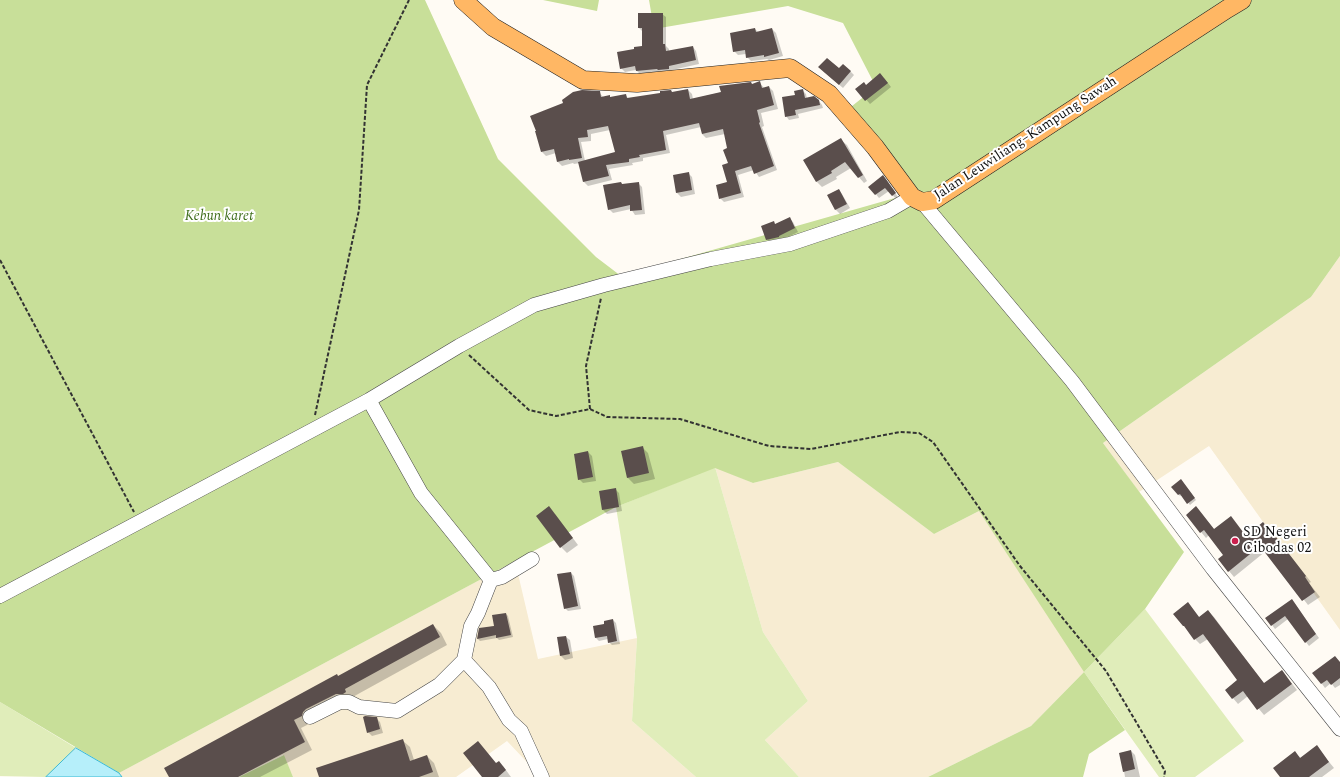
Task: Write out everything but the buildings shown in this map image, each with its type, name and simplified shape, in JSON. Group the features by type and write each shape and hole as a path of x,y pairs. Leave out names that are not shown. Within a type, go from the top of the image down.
{"main road":[{"name":"Jalan Leuwiliang–Kampung Sawah","path":"463,0 493,26 583,80 637,83 790,68 830,94 917,199 934,200 1242,0"}],"street":[{"path":"0,596 369,400 459,346 534,305 604,285 711,259 790,244 888,211 917,199 1072,381 1213,569 1340,729"},
{"path":"369,400 421,493 491,580"},
{"path":"491,580 502,577 532,559"},
{"path":"310,717 340,702 349,702 359,708 397,711 438,685 464,660 471,626 478,613 491,580"},
{"path":"464,660 489,687 509,720 521,731 542,777"}],"path":[{"path":"312,430 359,210 367,85 409,0"},
{"path":"0,260 140,522"},
{"path":"590,409 586,366 604,285"},
{"path":"459,346 529,410 556,416 590,409 607,417 680,419 769,446 811,450 900,432 919,433 933,442 1020,566 1106,671 1165,772 1164,777"}],"shaded area":[{"path":"1340,256 1340,630 1209,446 1139,492 1103,443 1311,297"},
{"path":"838,462 934,534 979,511 1085,671 1031,726 928,777 799,777 765,740 808,701 763,632 715,467 753,483"},
{"path":"515,561 538,659 637,638 632,721 696,777 541,777 507,741 456,777 293,777 283,755 239,777 122,777 119,773"}],"green space":[{"name":"Kebun karet","path":"0,0 425,0 498,159 596,257 621,276 916,192 847,110 876,87 843,23 788,6 654,29 649,0 1340,0 1340,256 1311,297 1103,443 1184,552 1145,609 1084,672 979,511 934,534 838,462 753,483 715,468 616,507 119,773 0,702"},
{"path":"543,0 599,0 597,11"},
{"path":"715,467 763,632 808,701 765,740 799,777 696,777 632,721 637,638 616,507"},
{"path":"1145,609 1244,741 1195,777 1159,777 1084,672"},
{"path":"1084,672 1125,730 1089,754 1083,777 928,777 1031,726"},
{"path":"0,702 76,748 46,777 0,776"},
{"path":"284,755 293,777 239,777"}],"water":[{"path":"76,748 119,773 122,777 46,777"}],"place":[{"name":"SD Negeri Cibodas 02","path":"1235,541"}]}
